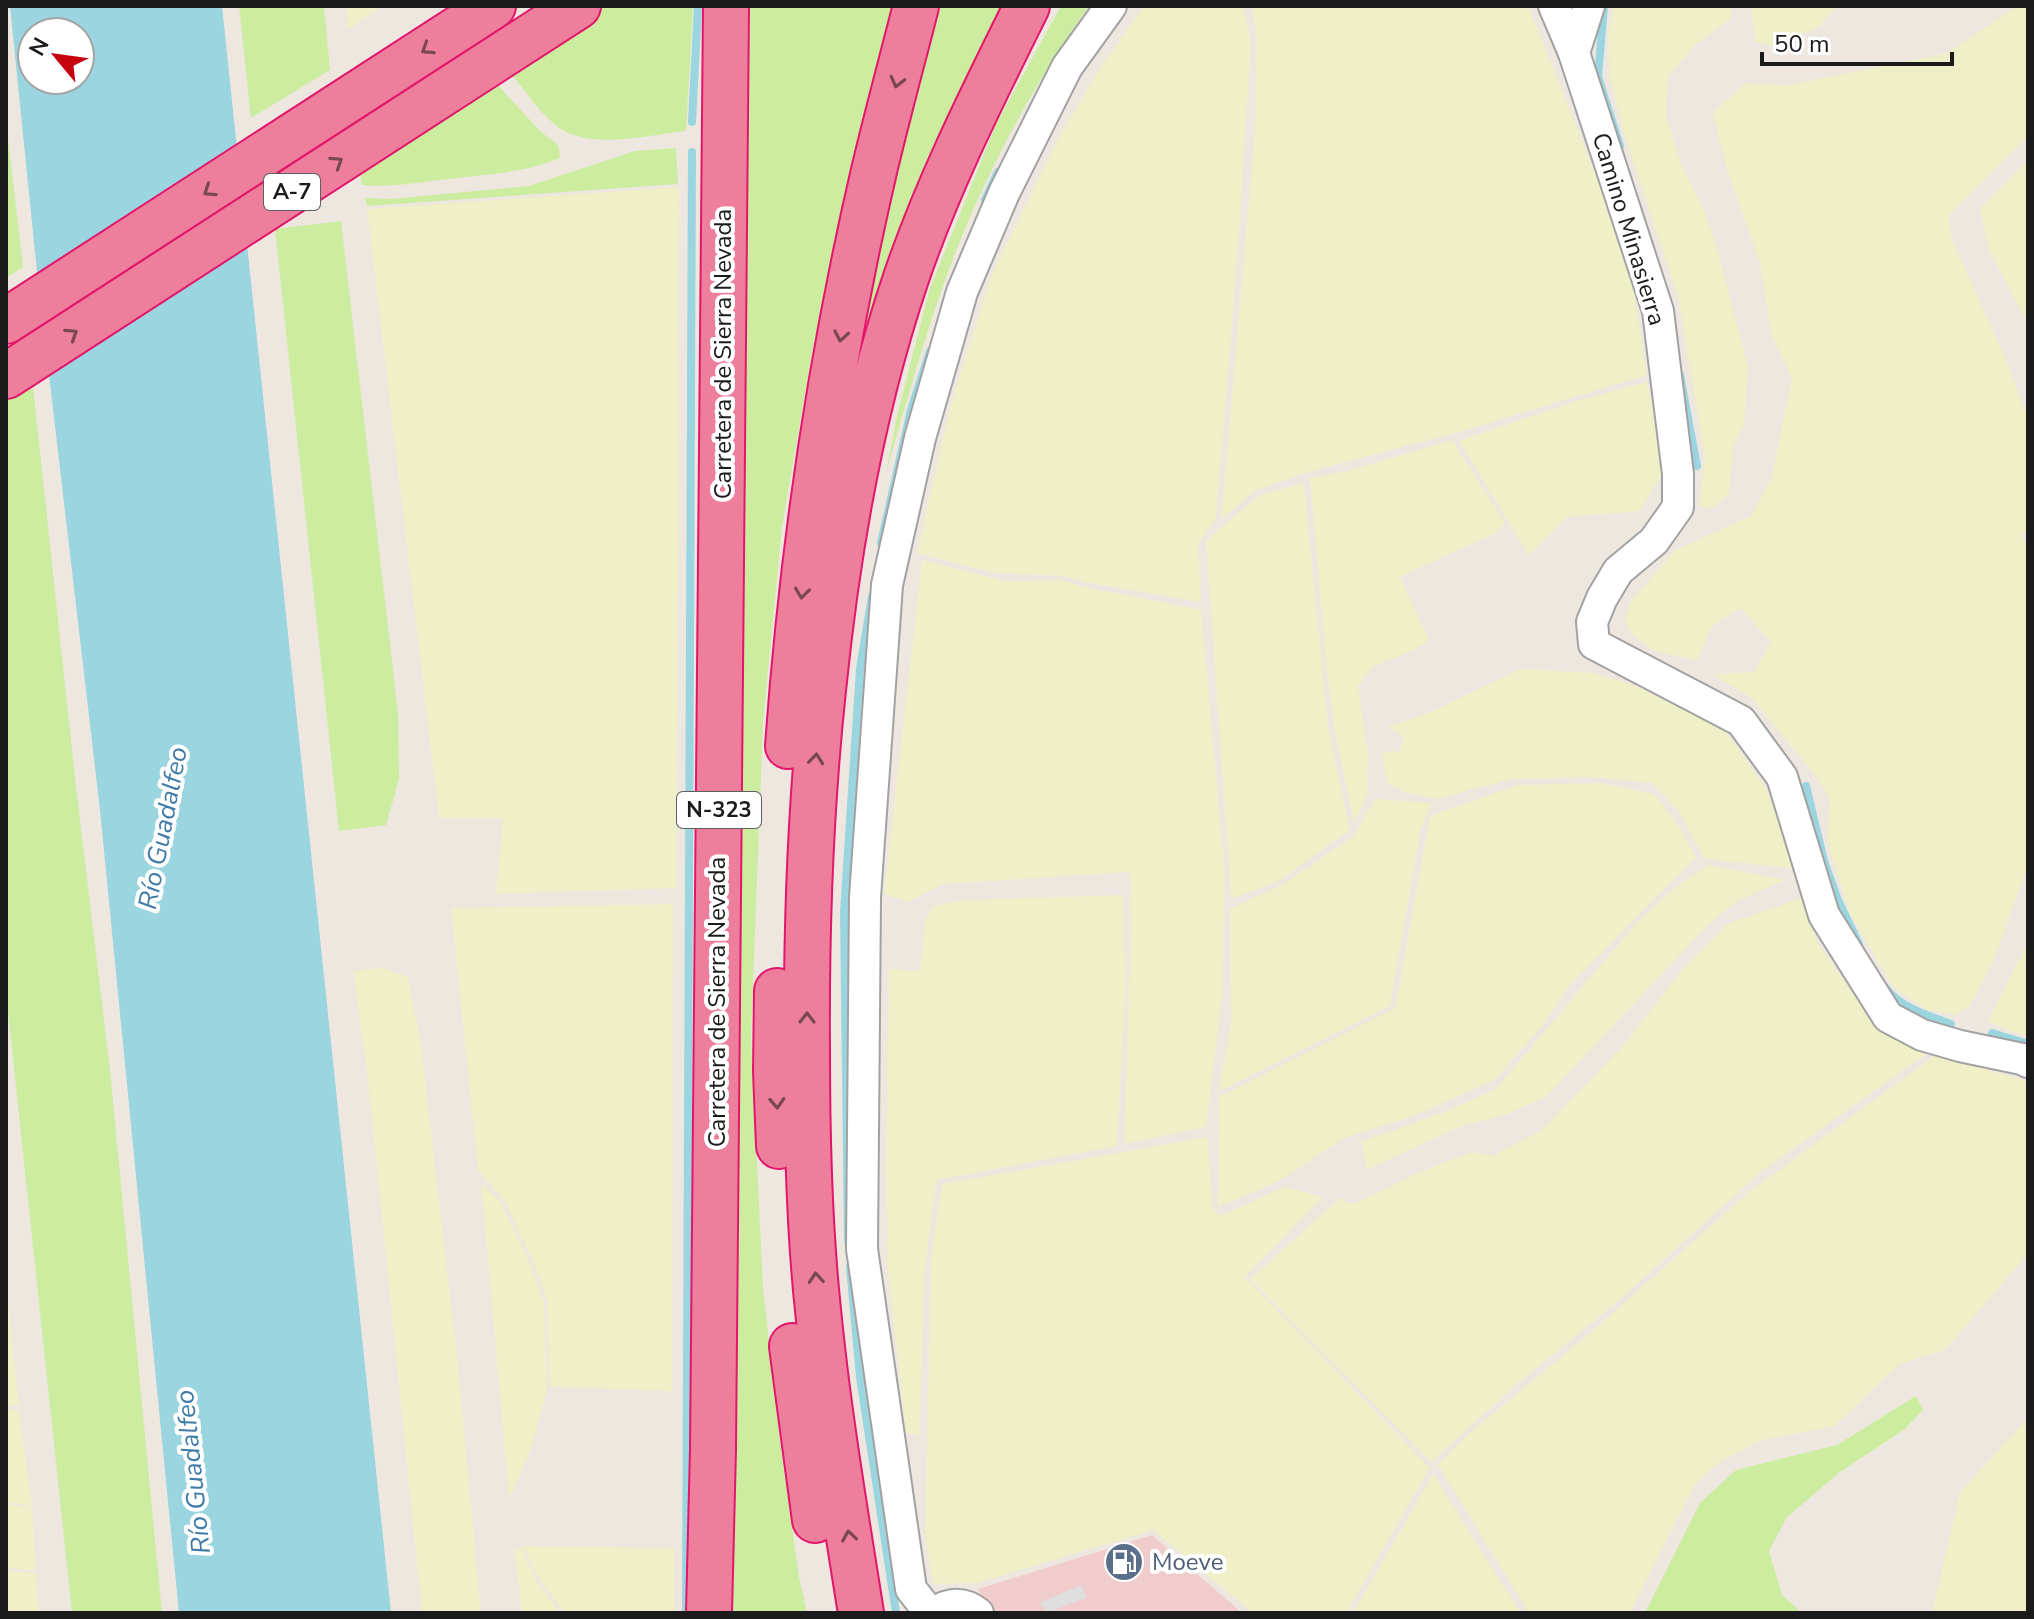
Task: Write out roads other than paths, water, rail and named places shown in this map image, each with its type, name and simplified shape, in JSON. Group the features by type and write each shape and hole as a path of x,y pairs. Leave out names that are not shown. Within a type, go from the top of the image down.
{"highway":[{"name":"A-7","path":"6,321 493,6"},
{"name":"A-7","path":"6,376 578,6"},
{"name":"Carretera de Sierra Nevada","path":"709,1613 714,1417 726,6"},
{"path":"831,1613 805,1458 791,1342 782,1214 776,1071 780,843 796,639 817,477 874,172 916,6"},
{"path":"861,1613 840,1485 818,1308 807,1142 806,942 814,771 833,593 869,407 906,277 964,132 1027,6"}],"street":[{"path":"978,1613 965,1605 956,1604 933,1613 911,1589 862,1249 865,897 887,585 920,438 962,292 1004,193 1067,67 1111,6"},
{"name":"Camino Minasierra","path":"1554,6 1574,53 1658,311 1678,474 1678,507 1654,541 1618,571 1592,622 1594,644 1741,721 1782,777 1824,915 1888,1017 1922,1035 2028,1062"},
{"path":"1574,53 1589,6"}],"water":[{"name":"Río Guadalfeo","path":"10,6 222,6 391,1613 179,1613 100,810 19,96 96,96 96,16 16,16 16,65"}],"waterway":[{"path":"692,122 698,6"},
{"path":"1604,6 1598,77 1620,146"},
{"path":"686,1613 692,152"},
{"path":"985,200 998,172"},
{"path":"881,543 911,410 930,351"},
{"path":"1680,375 1697,466"},
{"path":"848,1241 844,912 860,669 872,596"},
{"path":"1806,786 1824,861 1859,944"},
{"path":"1885,987 1906,1005 1951,1024"},
{"path":"1992,1033 2028,1044"},
{"path":"850,1267 860,1377 896,1613"}],"place":[{"name":"Moeve","path":"1124,1562"}]}
